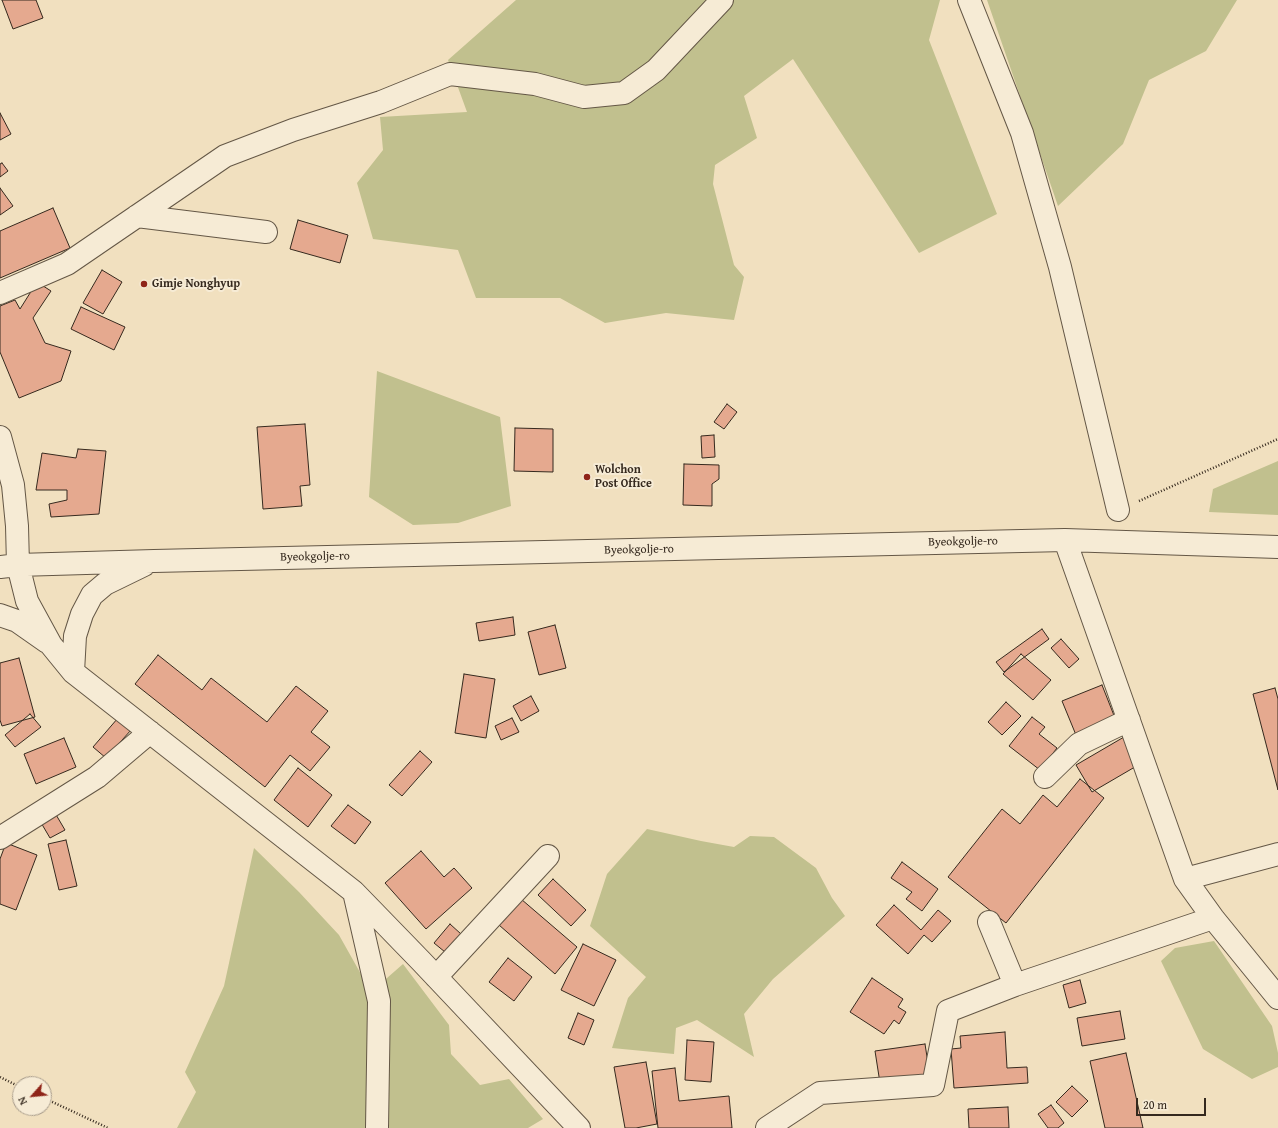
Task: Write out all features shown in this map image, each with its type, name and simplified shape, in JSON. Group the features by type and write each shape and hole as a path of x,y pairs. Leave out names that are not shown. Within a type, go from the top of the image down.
{"street":[{"path":"0,293 67,264 225,156 294,130 381,102 450,74 535,84 584,96 624,94 656,70 722,0"},
{"path":"969,0 1022,133 1060,267 1118,510"},
{"path":"137,216 266,232"},
{"path":"0,436 12,485 17,526 9,566 51,645 73,672 354,892 579,1128"},
{"path":"1065,540 1185,879 1213,918 1278,998"},
{"name":"Byeokgolje-ro","path":"9,566 154,561 1065,540 1278,547"},
{"path":"73,672 75,636 82,614 92,595 104,584 154,561"},
{"path":"0,616 17,621 51,645"},
{"path":"1045,777 1079,744 1129,720"},
{"path":"0,838 97,777 150,732"},
{"path":"1185,879 1278,854"},
{"path":"436,977 548,856"},
{"path":"354,892 379,1001 377,1128"},
{"path":"767,1128 820,1094 933,1085 948,1011 1015,985 1213,918"},
{"path":"989,922 1015,985"}],"path":[{"path":"1118,510 1278,439"},
{"path":"0,1077 12,1083"},
{"path":"52,1102 108,1128"}],"shaded area":[{"path":"516,0 940,0 929,40 997,214 919,253 793,59 744,96 757,138 715,165 713,184 734,265 744,277 734,320 666,313 605,323 560,298 476,298 458,250 373,239 357,183 383,150 380,117 467,112 448,60"},
{"path":"987,0 1237,0 1206,51 1149,80 1123,144 1058,206"},
{"path":"377,371 500,417 511,506 458,523 413,525 369,497"},
{"path":"1278,461 1278,515 1209,512 1213,489"},
{"path":"647,829 734,847 750,836 774,837 816,868 832,898 845,916 773,979 744,1014 754,1057 697,1020 676,1028 674,1054 612,1048 628,998 646,977 590,926 607,874"},
{"path":"254,848 299,892 339,935 371,992 403,964 449,1025 451,1054 480,1085 509,1079 543,1119 528,1128 177,1128 196,1092 185,1072 224,986"},
{"path":"1214,941 1272,1026 1278,1053 1278,1067 1252,1079 1203,1049 1161,961 1175,948"}],"building":[{"path":"2,0 36,0 43,18 13,29"},
{"path":"0,113 11,134 0,140"},
{"path":"2,163 8,171 0,177 0,164"},
{"path":"0,188 13,206 0,215"},
{"path":"53,208 70,248 0,278 0,231"},
{"path":"298,220 348,235 340,263 290,249"},
{"path":"102,270 122,282 103,314 83,303"},
{"path":"37,282 51,291 33,318 45,343 71,351 61,381 19,398 0,352 0,306 15,300 20,309"},
{"path":"81,307 125,327 114,350 71,329"},
{"path":"727,404 737,412 724,429 714,422"},
{"path":"305,424 310,485 300,486 302,506 263,509 257,427"},
{"path":"515,428 553,429 553,472 514,471"},
{"path":"714,435 715,457 702,458 701,436"},
{"path":"78,449 106,451 99,514 51,517 49,504 67,500 67,490 36,490 42,453 76,458"},
{"path":"684,464 719,465 719,479 712,484 712,506 683,505"},
{"path":"513,617 515,635 479,641 476,623"},
{"path":"555,625 566,668 539,675 528,632"},
{"path":"1042,629 1049,639 1004,672 996,662"},
{"path":"1061,639 1079,659 1069,668 1051,648"},
{"path":"1021,654 1051,680 1033,700 1003,674"},
{"path":"158,655 202,690 211,678 267,722 296,686 328,711 311,732 330,747 310,771 290,755 265,787 135,684"},
{"path":"19,658 35,717 2,726 0,720 0,663"},
{"path":"464,674 495,679 486,738 455,733"},
{"path":"1102,685 1115,718 1076,735 1062,701"},
{"path":"1275,688 1278,699 1278,790 1253,694"},
{"path":"531,696 539,711 521,721 513,706"},
{"path":"1006,702 1021,716 1002,735 988,722"},
{"path":"30,714 41,727 15,747 5,735"},
{"path":"1032,717 1045,727 1039,734 1057,748 1040,770 1009,746"},
{"path":"118,718 131,730 106,758 93,747"},
{"path":"512,718 519,732 501,740 495,726"},
{"path":"1124,737 1140,764 1092,792 1076,765"},
{"path":"64,738 76,767 36,784 24,754"},
{"path":"420,751 432,762 402,796 389,785"},
{"path":"298,768 332,795 308,827 274,800"},
{"path":"1080,779 1104,798 1006,923 948,877 1002,809 1020,824 1043,795 1057,807"},
{"path":"348,805 371,822 355,844 331,826"},
{"path":"55,813 65,830 50,838 40,821"},
{"path":"66,840 77,886 59,890 48,844"},
{"path":"6,843 37,855 16,910 0,904 0,859"},
{"path":"421,851 444,877 454,868 472,888 426,929 385,883"},
{"path":"902,862 938,889 922,911 906,899 912,892 891,878"},
{"path":"553,879 586,910 571,926 538,895"},
{"path":"521,899 577,947 555,974 499,925"},
{"path":"894,905 921,930 938,910 951,921 932,942 924,935 908,954 876,925"},
{"path":"450,924 461,934 445,952 434,943"},
{"path":"583,944 616,960 594,1006 561,990"},
{"path":"508,958 532,977 514,1001 489,982"},
{"path":"872,978 903,999 898,1007 906,1012 899,1024 894,1020 884,1034 850,1012"},
{"path":"1080,980 1086,1003 1069,1008 1063,985"},
{"path":"1120,1011 1125,1039 1082,1046 1077,1018"},
{"path":"578,1013 594,1020 584,1045 568,1038"},
{"path":"1005,1032 1007,1068 1027,1067 1028,1083 954,1088 951,1049 961,1048 960,1036"},
{"path":"687,1040 714,1042 711,1082 685,1080"},
{"path":"925,1044 930,1076 880,1083 875,1051"},
{"path":"1126,1053 1143,1128 1105,1128 1090,1061"},
{"path":"646,1062 657,1124 636,1128 625,1128 614,1067"},
{"path":"675,1068 679,1101 729,1096 732,1128 658,1128 652,1071"},
{"path":"1072,1086 1088,1101 1072,1117 1056,1102"},
{"path":"1051,1105 1064,1123 1058,1128 1048,1128 1038,1114"},
{"path":"1008,1107 1009,1128 969,1128 968,1109"}],"place":[{"name":"Gimje Nonghyup","path":"144,284"},
{"name":"Wolchon Post Office","path":"587,477"}]}
